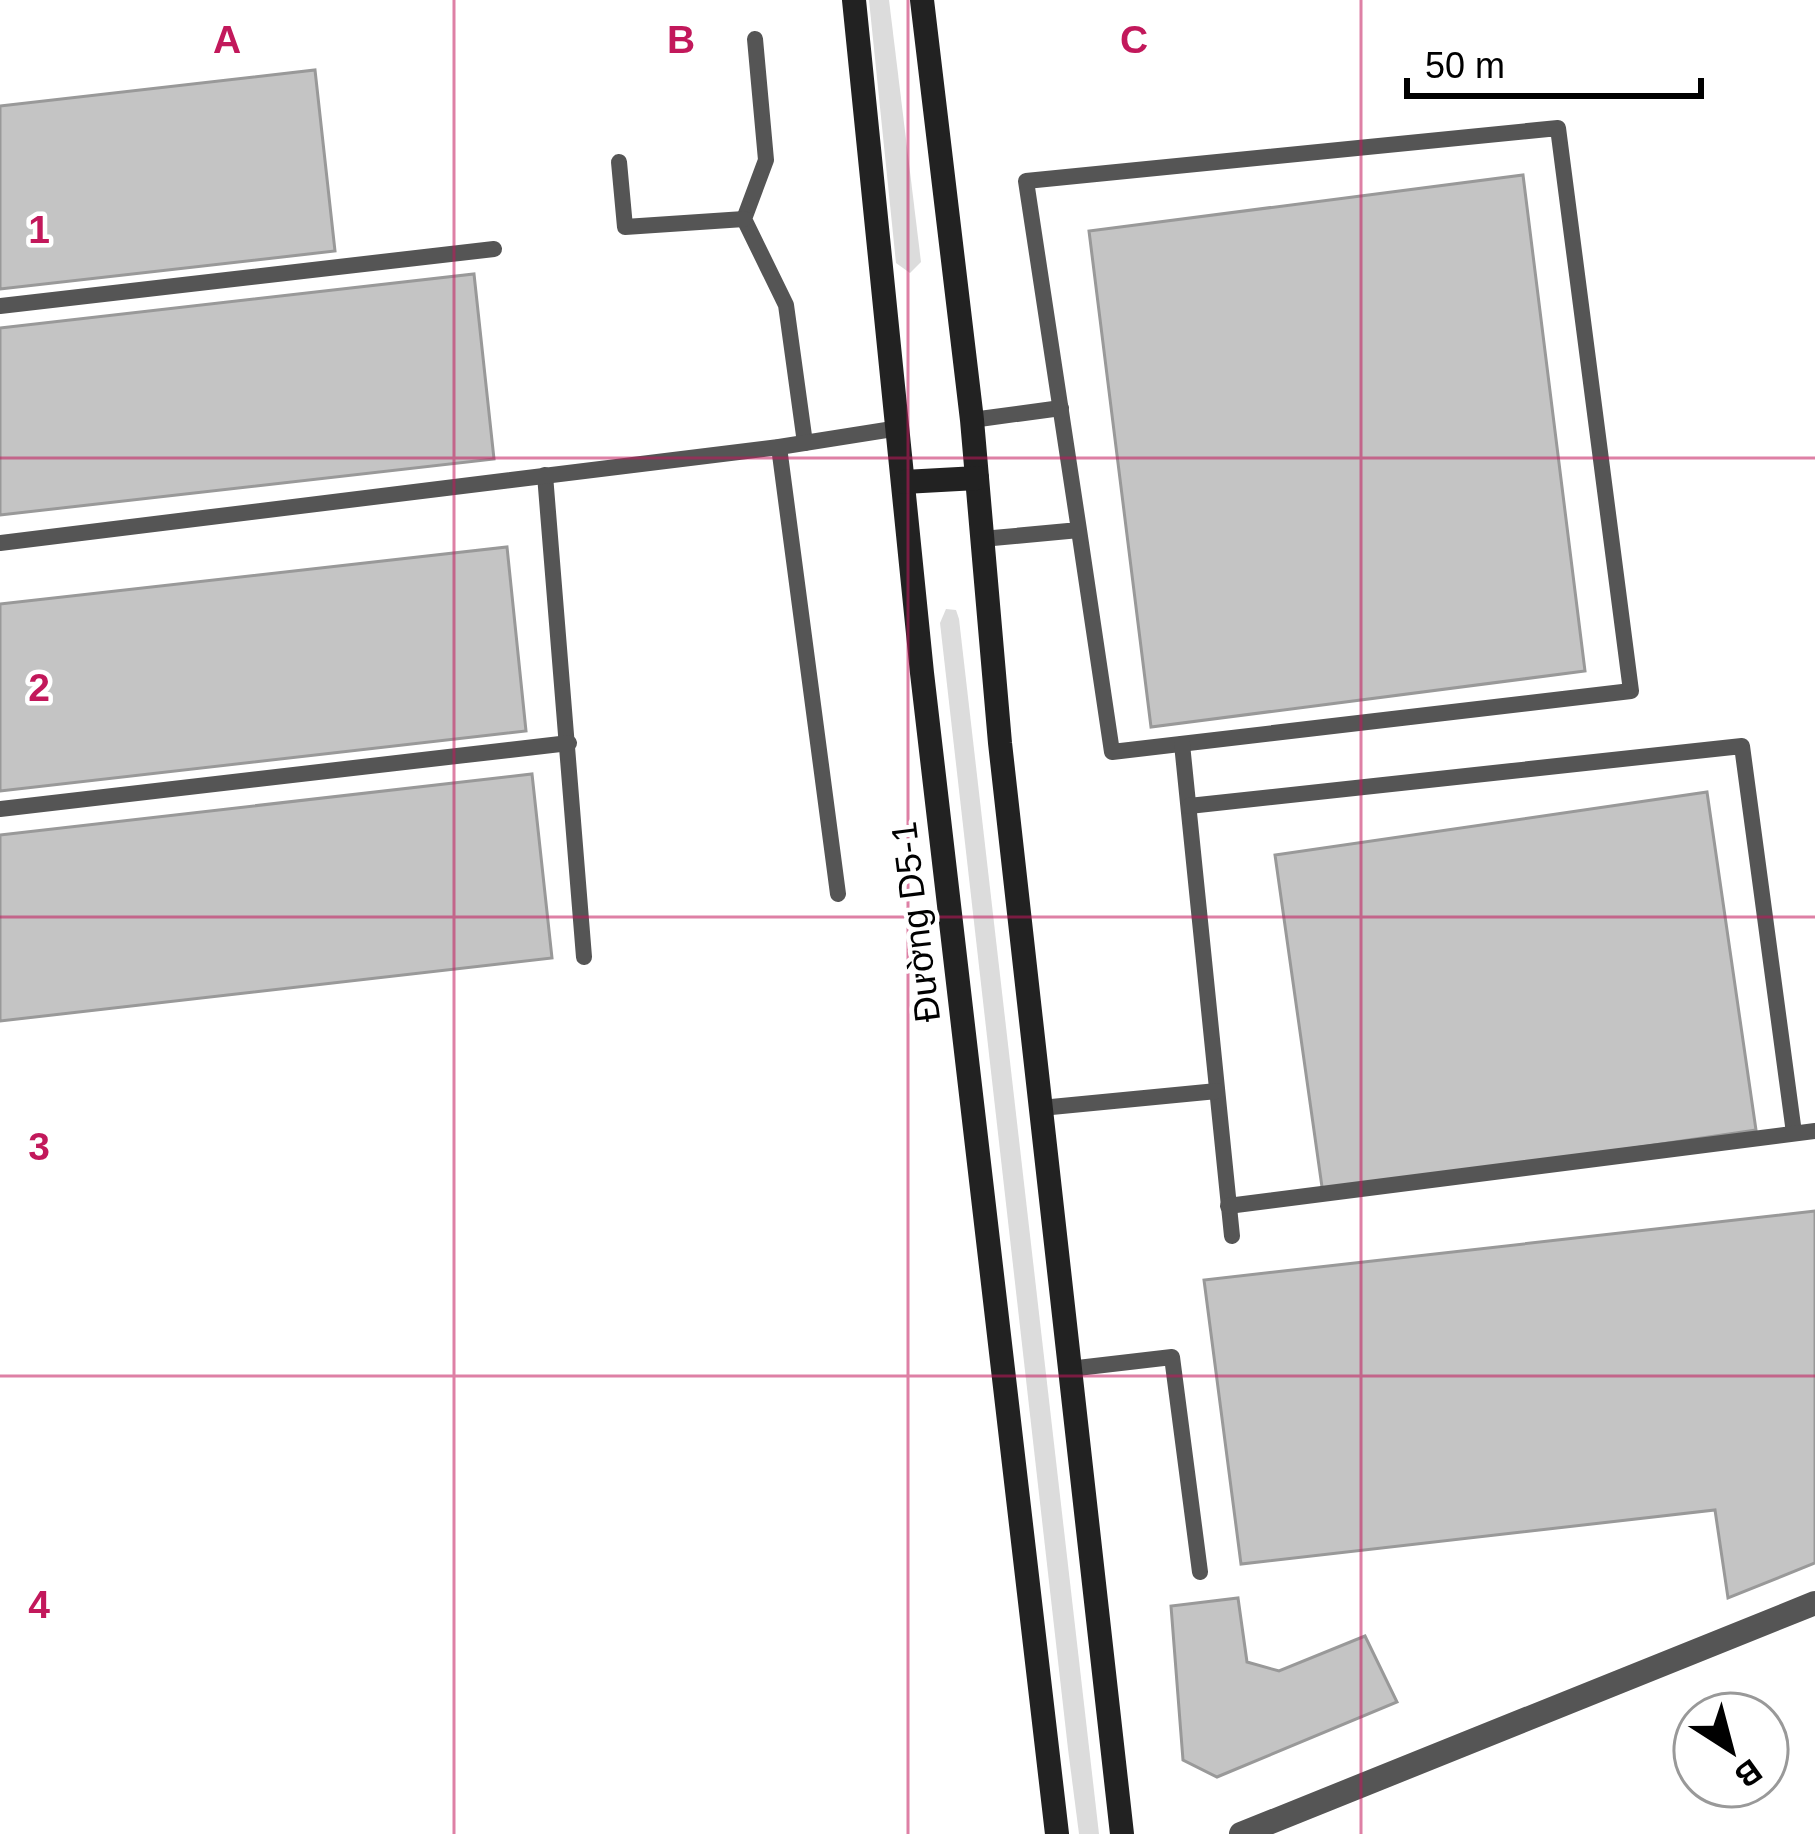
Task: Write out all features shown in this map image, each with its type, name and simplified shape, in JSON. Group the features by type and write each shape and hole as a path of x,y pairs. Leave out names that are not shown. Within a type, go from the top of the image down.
{"main road":[{"name":"Đường D5-1","path":"854,0 922,673 1057,1834"},
{"path":"922,0 972,420 1000,743 1122,1834"},
{"path":"904,482 977,478"}],"street":[{"path":"1241,1834 1815,1604"}],"lane":[{"path":"755,39 766,160 744,219 786,305 805,443"},
{"path":"1558,128 1631,691 1112,752 1061,408 1026,181 1558,128"},
{"path":"619,162 625,227 744,219"},
{"path":"0,305 494,249"},
{"path":"972,420 1061,408"},
{"path":"0,543 779,447 899,428"},
{"path":"779,447 838,894"},
{"path":"545,475 584,956"},
{"path":"982,539 1079,530"},
{"path":"0,809 569,743"},
{"path":"1183,744 1232,1236"},
{"path":"1189,806 1742,746 1794,1133"},
{"path":"1041,1108 1217,1090"},
{"path":"1228,1206 1815,1131"},
{"path":"1069,1369 1172,1357 1199,1572"}],"shaded area":[{"path":"869,0 889,0 921,262 910,273 896,263"},
{"path":"946,609 956,610 959,619 1099,1834 1079,1834 1068,1749 940,623"}],"building":[{"path":"315,70 335,251 0,289 0,106"},
{"path":"1523,175 1585,671 1151,727 1089,231"},
{"path":"474,274 494,459 0,515 0,328"},
{"path":"507,547 526,731 0,791 0,604"},
{"path":"532,774 552,958 0,1021 0,835"},
{"path":"1707,792 1756,1130 1323,1194 1275,855"},
{"path":"1815,1211 1815,1563 1728,1598 1715,1510 1241,1564 1204,1280"},
{"path":"1238,1598 1247,1662 1279,1671 1365,1636 1397,1702 1217,1777 1183,1760 1171,1606"}]}
